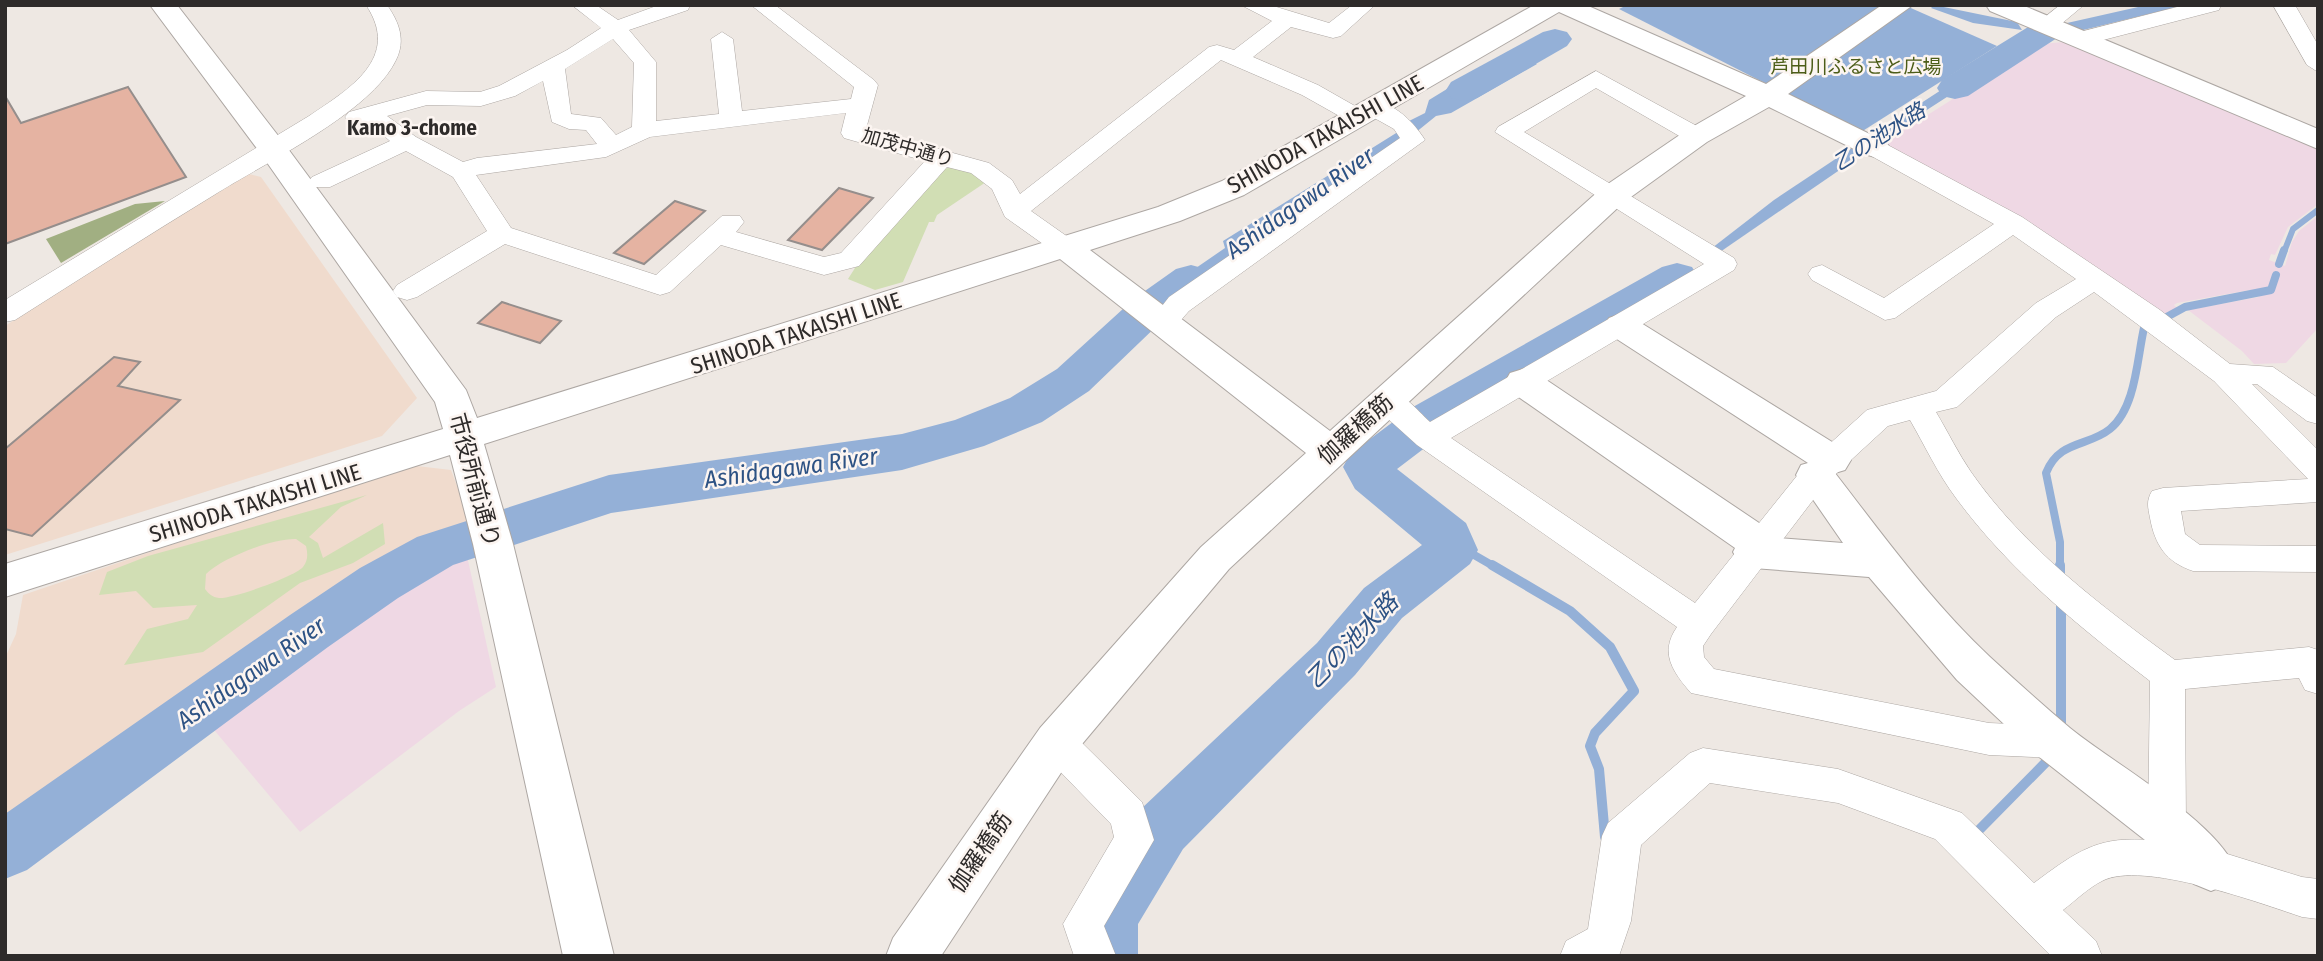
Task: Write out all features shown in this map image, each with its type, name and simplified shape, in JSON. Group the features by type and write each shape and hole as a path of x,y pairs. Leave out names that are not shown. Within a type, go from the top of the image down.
{"street":[{"name":"市役所前通り","path":"163,5 272,148 453,399 491,533 589,956"},
{"path":"5,313 320,117 379,69 391,47 391,30 376,5"},
{"path":"582,5 615,28 645,62 644,130"},
{"path":"360,117 426,98 481,99 507,91 553,67 615,28 680,5"},
{"name":"伽羅橋筋","path":"911,956 1056,742 1215,558 1613,195 1697,136 1767,96 1900,5"},
{"path":"1999,5 2318,140"},
{"path":"2046,25 2074,5"},
{"path":"2080,39 2211,5"},
{"path":"2284,5 2318,65"},
{"name":"加茂中通り","path":"766,6 866,85 858,106 853,133 980,169 1003,185 1014,211 1066,247"},
{"path":"1237,58 1273,11 1333,30 1378,6"},
{"path":"1565,7 1613,29 1699,62 1867,145 2013,223 2156,321 2224,374 2317,474"},
{"name":"SHINODA TAKAISHI LINE","path":"5,580 466,438 1169,214 1386,121 1565,7"},
{"path":"722,39 731,120"},
{"path":"1014,211 1217,52 1386,121 1413,140 1179,304 1153,316"},
{"path":"553,67 560,117 569,122 593,123 612,146"},
{"path":"1422,431 1523,382 1724,264 1507,132 1595,78 1697,136"},
{"path":"462,172 477,165 612,146 644,130 858,106"},
{"path":"320,117 360,117 382,122 407,142 462,172 502,234 660,286 724,229 824,266 850,260 942,157"},
{"path":"321,182 407,142"},
{"path":"1822,274 1885,311 2013,223"},
{"path":"407,291 502,234"},
{"path":"1066,247 1330,451"},
{"path":"2059,745 1989,739 1704,682 1688,663 1685,644 1756,548 1824,468 1878,418 1946,399 2046,310 2095,279"},
{"path":"1621,326 1824,468 1880,562 1972,667 2059,745 2167,828 2211,868"},
{"path":"2224,374 2263,374 2318,413"},
{"path":"1523,382 1756,548 1880,562"},
{"path":"1387,400 1422,431 1699,624"},
{"path":"1918,407 1966,489 2039,573 2108,630 2173,678"},
{"path":"2317,474 2163,500 2170,540 2193,558 2318,559"},
{"path":"2167,828 2166,682 2183,672 2309,662 2318,679"},
{"path":"1056,742 1128,815 1134,840 1083,924 1095,956"},
{"path":"1581,956 1604,943 1611,921 1622,836 1703,765 1838,786 1948,825 2081,956"},
{"path":"2032,909 2095,862 2133,857 2211,868 2302,897 2318,899"}],"shaded area":[{"path":"2065,42 2318,149 2318,204 2288,227 2275,255 2271,254 2269,260 2285,266 2292,242 2299,231 2318,216 2318,328 2286,363 2254,364 2242,351 2188,310 2259,297 2250,290 2177,303 2174,305 2177,308 2160,318 1880,145 2040,44"},
{"path":"245,173 261,177 417,398 382,436 5,555 5,326"},
{"path":"408,465 451,470 470,521 345,589 280,633 5,837 5,658 16,634 23,595"},
{"path":"467,556 496,687 459,711 300,832 204,718 376,593"}],"green space":[{"path":"965,167 986,182 937,215 934,222 929,222 903,282 875,290 848,279 862,257 940,170"},
{"path":"165,201 61,263 46,239 135,204"},
{"path":"367,495 341,507 309,537 318,543 323,558 383,523 385,544 353,563 300,583 203,652 124,665 147,629 188,619 197,605 153,608 136,591 99,595 107,572 148,556","holes":["296,539 306,546 307,557 303,567 276,581 219,598 205,589 206,574 248,550"]}],"water":[{"name":"芦田川ふるさと広場","path":"1627,5 1904,5 1997,46 1861,132 1619,9"},
{"path":"1934,5 2017,22 2022,30 1973,23 1931,8"},
{"path":"2147,5 2186,5 2079,31 2067,23"},
{"path":"2004,49 2015,53 1885,137 1880,145 1866,139"},
{"path":"1509,51 1537,64 1451,113 1436,116 1415,133 1407,122 1425,113 1429,100"},
{"path":"1401,130 1405,136 1162,311 1148,301 1225,248 1223,241"},
{"path":"1855,146 1864,151 1860,156 1720,252 1712,248 1774,200"}],"building":[{"path":"128,87 186,177 5,244 5,96 21,123"},
{"path":"839,188 873,198 822,250 788,240"},
{"path":"675,201 705,211 644,264 614,253"},
{"path":"502,302 561,321 540,343 478,323"},
{"path":"114,357 140,362 118,386 180,400 32,536 5,529 5,449"}],"waterway":[{"name":"乙の池水路","path":"1955,88 2045,31"},
{"name":"Ashidagawa River","path":"1464,90 1555,39"},
{"path":"2284,252 2293,229 2318,210"},
{"path":"2279,264 2284,250"},
{"path":"2163,319 2185,307 2271,290 2276,275"},
{"name":"乙の池水路","path":"1106,956 1106,917 1162,829 1336,659 1383,603 1452,550 1448,537 1372,476 1367,467 1430,419 1677,277"},
{"name":"Ashidagawa River","path":"5,850 309,631 379,583 435,551 609,494 902,452 967,434 1026,410 1073,380 1150,308 1191,279"},
{"path":"2060,579 2060,542 2046,473 2052,462 2066,449 2101,435 2119,420 2130,396 2144,328 2148,324"},
{"path":"1452,550 1469,552 1495,567"},
{"path":"1492,565 1570,611 1610,647 1634,691 1595,733 1590,746 1599,769 1605,837"},
{"path":"2061,602 2061,728"},
{"path":"1980,829 2052,756"}],"district":[{"name":"Kamo 3-chome","path":"412,128"}]}
